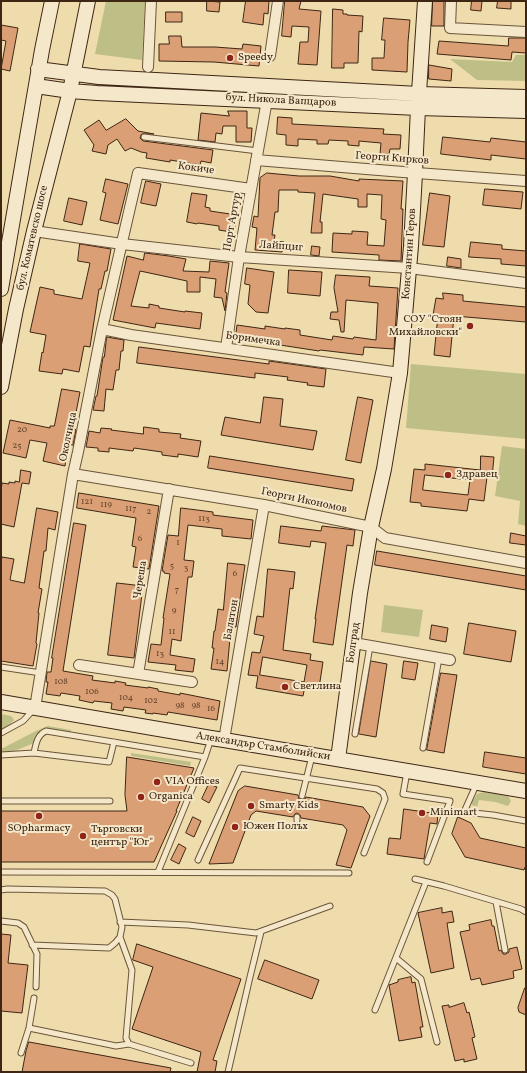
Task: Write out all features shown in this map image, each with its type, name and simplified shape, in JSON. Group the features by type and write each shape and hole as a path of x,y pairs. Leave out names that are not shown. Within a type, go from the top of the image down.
{"street":[{"path":"38,69 52,1"},
{"path":"73,74 88,1"},
{"path":"148,67 151,1"},
{"path":"270,56 278,1"},
{"name":"Константин Геров","path":"371,527 384,469 400,373 416,173 418,108 425,1"},
{"path":"451,1 450,28 526,32"},
{"name":"бул. Никола Вапцаров","path":"38,69 99,77 419,94 526,97"},
{"name":"бул. Коматевско шосе","path":"1,289 38,69"},
{"name":"бул. Коматевско шосе","path":"1,387 16,309 73,74"},
{"name":"бул. Никола Вапцаров","path":"36,86 70,91 418,108 526,111"},
{"name":"Порт Артур","path":"226,348 239,257 267,100"},
{"name":"Георги Кирков","path":"257,155 416,173 526,180"},
{"name":"Кокиче","path":"138,173 251,189"},
{"name":"Околчица","path":"35,708 73,474 102,329 138,173"},
{"name":"Лайпциг","path":"34,231 122,244 239,257 409,268 526,283"},
{"name":"Боримечка","path":"102,329 132,335 400,373"},
{"name":"Георги Икономов","path":"73,474 264,505 371,527 385,538 526,563"},
{"name":"Череша","path":"138,674 168,489"},
{"name":"Балатон","path":"218,739 264,505"},
{"name":"Болград","path":"338,759 360,593 371,527"},
{"path":"354,643 450,660"},
{"path":"79,665 192,682"},
{"name":"Александър Стамболийски","path":"1,702 526,790"}],"lane":[{"path":"144,137 257,155"},
{"path":"356,734 370,646"},
{"path":"423,748 439,658"},
{"path":"1,667 40,673"},
{"path":"1,733 22,721 35,708"},
{"path":"34,753 37,739 41,733 46,731 205,757"},
{"path":"158,872 205,757 218,739"},
{"path":"1,755 34,753 109,762 114,742"},
{"path":"302,796 312,755"},
{"path":"198,860 240,768 377,789 383,793 384,799 364,853"},
{"path":"408,771 403,794 450,801 427,862"},
{"path":"477,782 464,812 526,821"},
{"path":"1,800 110,801"},
{"path":"1,872 350,873"},
{"path":"415,879 444,886 521,909 526,912"},
{"path":"375,1010 426,882"},
{"path":"1,890 104,891 112,895 115,899 122,927 120,938 109,948 32,945"},
{"path":"496,902 505,950"},
{"path":"120,922 188,924 256,933 330,906"},
{"path":"1,921 18,924 24,927 36,954 36,987"},
{"path":"228,1072 261,932"},
{"path":"120,938 132,970 126,1038 129,1044"},
{"path":"396,958 421,979 437,1042"},
{"path":"21,1054 30,1028 34,998"},
{"path":"30,1028 116,1046 129,1044 191,1063"}],"green space":[{"path":"106,1 145,1 142,60 95,54"},
{"path":"516,55 526,55 526,81 477,80 450,59 512,62"},
{"path":"411,364 526,374 526,439 406,428"},
{"path":"502,446 526,449 526,526 518,524 520,501 495,496"},
{"path":"384,605 423,610 419,637 381,632"},
{"path":"1,714 11,716 14,720 1,729"},
{"path":"48,726 71,730 71,732 45,728 39,733 34,743 12,752 1,753 1,749"},
{"path":"131,753 191,762 190,766 131,756"},
{"path":"484,792 508,796 511,801 508,806 495,802 479,800 477,807 472,805 472,802 477,794"}],"building":[{"path":"207,1 220,2 219,12 207,11"},
{"path":"246,1 269,1 268,14 264,13 263,25 243,22"},
{"path":"285,1 301,1 299,9 321,11 317,65 298,64 300,42 308,42 309,27 292,26 291,37 282,36"},
{"path":"433,1 444,1 444,26 432,26"},
{"path":"472,1 482,1 481,11 471,10"},
{"path":"498,1 511,1 511,9 497,8"},
{"path":"333,9 343,10 343,14 347,15 363,16 362,32 359,31 358,63 344,63 344,68 332,68"},
{"path":"166,12 182,12 182,22 166,22"},
{"path":"384,18 410,20 407,72 372,70 372,58 384,58 385,40 382,40"},
{"path":"1,25 18,28 10,71 1,69 6,41 1,40"},
{"path":"169,36 181,36 182,47 242,49 243,44 261,46 259,66 214,62 159,61 159,44 169,44"},
{"path":"509,38 526,38 526,53 512,52 511,60 437,54 439,41 508,46"},
{"path":"429,65 452,69 451,81 429,79"},
{"path":"228,111 247,111 247,128 252,128 251,142 236,142 236,126 223,126 222,134 216,133 215,142 198,140 201,113 229,116"},
{"path":"278,117 292,118 292,124 384,129 383,134 401,135 400,149 390,149 389,154 380,154 381,143 359,141 359,146 348,145 348,141 329,140 328,144 317,144 317,140 298,139 298,146 286,145 286,135 277,134"},
{"path":"126,119 138,131 154,134 142,134 140,138 143,141 213,150 211,163 201,161 200,165 146,158 147,153 131,148 125,151 117,139 108,145 106,154 92,151 94,145 84,130 99,120 106,130"},
{"path":"443,137 490,142 491,138 526,142 526,159 491,155 491,160 441,154"},
{"path":"267,173 299,176 330,176 359,181 359,179 403,181 401,209 403,209 401,261 379,260 379,255 332,252 333,233 352,234 352,231 368,232 367,245 384,246 386,220 381,219 382,195 367,194 367,207 358,207 358,199 323,194 320,222 322,222 322,233 311,233 315,193 298,192 298,190 279,190 278,212 275,212 272,235 275,235 274,241 284,242 282,252 255,250 257,228 252,227 254,216 258,217 260,178"},
{"path":"106,179 128,184 118,224 100,220 106,193 103,192"},
{"path":"146,181 161,184 156,206 141,203"},
{"path":"485,189 523,192 521,209 483,205"},
{"path":"192,193 207,195 205,207 210,208 210,211 237,215 235,228 231,228 231,232 219,230 219,226 187,222"},
{"path":"430,193 450,196 444,247 423,245"},
{"path":"69,198 87,202 82,225 64,221"},
{"path":"471,242 502,245 502,249 526,251 526,266 501,264 501,259 469,257"},
{"path":"80,244 111,249 107,271 105,271 101,289 99,289 90,347 84,346 79,372 63,369 62,374 39,371 46,335 30,332 40,287 54,290 54,294 82,299 90,263 78,261"},
{"path":"312,246 320,247 319,256 311,255"},
{"path":"145,253 186,259 183,271 209,272 210,261 229,263 225,292 227,293 225,311 222,298 214,297 216,279 200,277 200,292 187,292 187,281 140,271 131,306 149,308 149,304 159,306 159,308 202,313 200,329 156,323 155,328 113,320 127,256 143,260"},
{"path":"448,257 461,259 461,268 447,266"},
{"path":"247,268 274,272 268,313 256,312 248,304 250,285 245,284"},
{"path":"289,270 322,272 320,296 288,293"},
{"path":"336,275 370,277 369,286 398,288 394,349 364,347 363,355 319,351 254,341 235,340 237,325 265,329 265,326 300,330 300,335 332,340 333,336 376,340 378,303 346,300 344,332 341,332 339,320 330,319 331,312 338,312 334,288"},
{"path":"443,293 463,295 463,301 526,307 526,322 454,316 450,357 434,355 438,315 433,315 436,298 443,299"},
{"path":"107,337 124,340 123,351 121,351 119,370 116,370 113,390 106,389 104,411 93,410 97,396"},
{"path":"139,347 269,364 269,361 326,369 324,387 287,380 288,377 255,373 255,378 137,363"},
{"path":"62,389 80,392 73,428 76,430 73,445 68,445 65,466 43,461 47,443 30,440 26,458 3,453 10,420 50,428 50,426 54,426"},
{"path":"264,397 283,399 280,426 317,431 313,450 221,435 225,417 260,423"},
{"path":"358,397 373,400 361,463 346,460"},
{"path":"144,427 159,429 159,432 181,434 180,438 201,441 198,457 178,454 178,457 162,455 162,452 134,448 133,451 109,448 109,452 98,451 98,448 86,447 89,431 100,433 101,428 143,434"},
{"path":"210,456 354,479 352,491 208,468"},
{"path":"481,456 494,457 492,477 487,477 484,501 469,499 467,511 421,506 421,503 410,502 414,469 425,470 425,464 480,470","holes":["425,475 470,480 468,495 423,490"]},
{"path":"21,470 31,472 29,484 22,483 14,527 1,524 2,483 9,484 9,482 19,482"},
{"path":"79,493 159,506 149,569 133,567 136,547 132,546 136,518 77,508"},
{"path":"37,508 58,512 55,530 48,528 46,551 44,551 39,588 42,589 38,613 37,644 33,666 1,661 1,561 2,557 14,559 10,580 24,583"},
{"path":"181,508 213,512 213,515 253,520 251,539 222,536 222,529 188,525 184,560 194,561 192,577 188,577 181,641 172,639 170,655 195,659 193,672 175,670 176,665 148,662 151,644 161,645 163,618 170,574 162,571 168,535 178,536"},
{"path":"74,523 86,525 63,671 93,676 92,680 115,683 115,681 126,683 125,685 148,687 158,689 158,691 180,695 180,693 220,701 217,720 168,712 167,715 145,713 146,710 124,707 123,711 111,709 112,703 94,701 93,703 79,700 80,696 61,693 60,696 46,694 48,682 46,682 47,672 51,672"},
{"path":"281,526 321,531 322,526 355,530 353,546 347,545 333,645 313,642 326,543 311,541 310,547 279,543"},
{"path":"511,533 526,536 526,545 510,543"},
{"path":"377,551 526,576 526,590 375,565"},
{"path":"228,563 245,565 236,627 231,627 227,671 211,669 214,648 212,648 214,631 218,609 223,610"},
{"path":"268,569 295,572 293,589 290,588 283,650 311,654 310,660 323,662 319,688 305,686 303,696 256,688 258,676 248,675 252,652 260,653 264,636 254,634 257,616 263,617","holes":["263,657 307,665 304,682 260,675"]},
{"path":"117,583 143,586 134,658 108,655"},
{"path":"469,623 516,631 511,662 464,654"},
{"path":"432,625 448,628 446,642 430,639"},
{"path":"371,661 387,664 376,737 359,734"},
{"path":"404,661 418,663 415,680 402,678"},
{"path":"441,673 457,675 444,753 427,750"},
{"path":"485,752 526,758 526,774 483,767"},
{"name":"Търговски център \"Юг\"","path":"127,757 194,768 154,862 1,862 1,811 127,811 125,795"},
{"path":"209,784 217,787 209,803 202,799"},
{"name":"Южен Полъх","path":"245,786 298,795 299,799 301,800 305,799 306,797 363,807 370,816 351,868 336,865 347,830 343,825 301,818 297,813 293,817 256,811 251,815 233,863 209,864 238,791"},
{"path":"404,809 438,814 437,824 430,823 424,859 387,854 389,838 400,839"},
{"path":"193,817 201,821 194,837 186,833"},
{"path":"458,817 471,823 480,838 526,848 526,867 524,870 465,857 452,834"},
{"path":"179,844 186,848 179,864 171,860"},
{"path":"442,908 442,913 452,911 454,922 447,923 454,968 431,973 418,913"},
{"path":"491,920 492,926 494,926 499,951 501,950 503,954 506,954 509,952 509,949 517,947 522,969 513,971 514,978 482,985 480,978 471,980 460,932 470,930 469,925"},
{"path":"1,934 11,935 8,963 28,965 22,1013 1,1011"},
{"path":"137,944 241,979 213,1060 217,1061 215,1072 197,1072 201,1052 132,1029 153,967 133,960"},
{"path":"265,960 319,980 312,999 258,979"},
{"path":"411,977 412,983 415,982 423,1027 420,1027 422,1037 399,1041 389,985 398,982 398,980"},
{"path":"525,988 526,1015 519,1012 518,1008"},
{"path":"464,1003 467,1013 469,1012 475,1037 472,1038 477,1059 464,1062 464,1059 455,1061 442,1006 449,1005 449,1007"},
{"path":"29,1042 171,1068 170,1072 22,1072"}],"place":[{"name":"Speedy","path":"230,58"},
{"name":"СОУ \"Стоян Михайловски\"","path":"470,326"},
{"name":"Здравец","path":"448,475"},
{"name":"Светлина","path":"285,687"},
{"name":"VIA Offices","path":"157,782"},
{"name":"Organica","path":"141,797"},
{"name":"Smarty Kids","path":"251,806"},
{"name":"Minimart","path":"422,813"},
{"name":"SOpharmacy","path":"39,816"},
{"name":"Южен Полъх","path":"235,827"},
{"name":"Търговски център \"Юг\"","path":"83,836"}]}
